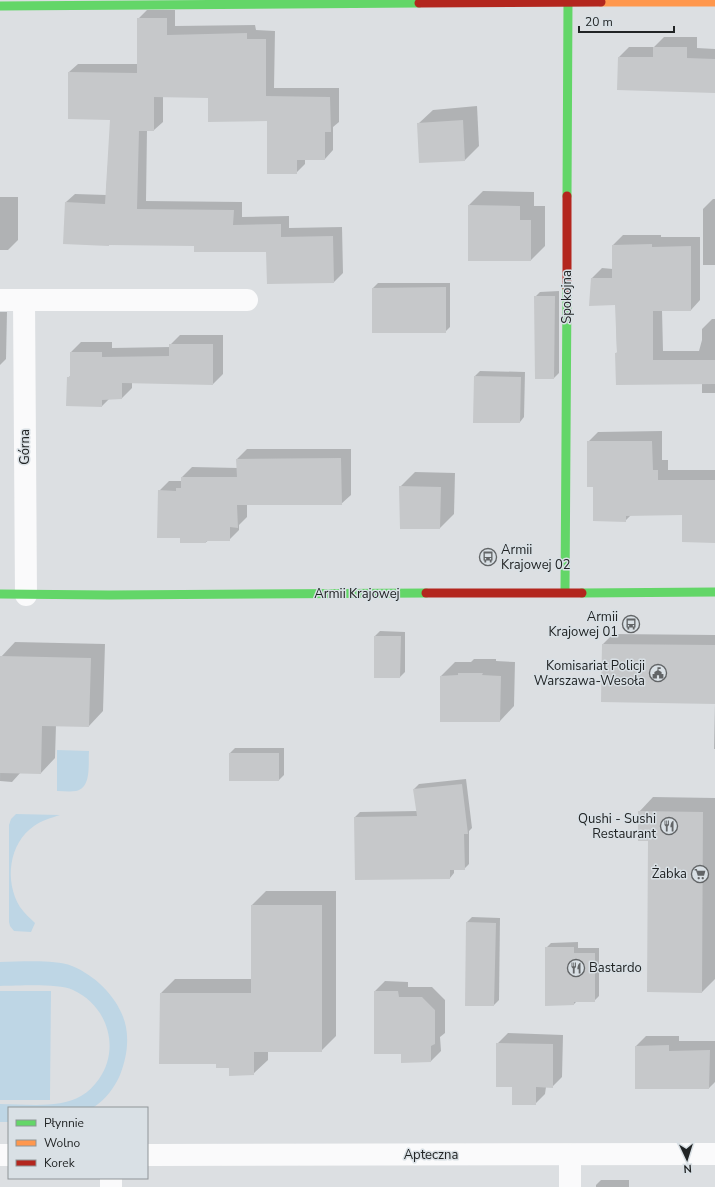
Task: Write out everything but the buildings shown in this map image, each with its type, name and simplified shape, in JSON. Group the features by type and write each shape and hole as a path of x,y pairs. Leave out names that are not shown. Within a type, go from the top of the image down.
{"street":[{"name":"Spokojna","path":"564,592 568,2"},
{"path":"0,6 715,2"},
{"path":"0,300 247,300"},
{"name":"Górna","path":"24,300 26,595"},
{"name":"Armii Krajowej","path":"0,594 109,595 715,592"},
{"name":"Apteczna","path":"148,1155 715,1154"},
{"path":"570,1155 570,1187"}],"shaded area":[{"path":"57,750 89,751 87,780 81,789 76,791 57,791"},
{"path":"16,814 60,815 47,819 34,826 19,842 14,852 11,874 12,886 20,907 35,923 31,932 14,931 9,922 9,825 11,819"},
{"path":"0,962 56,962 81,970 106,990 119,1008 123,1017 126,1027 127,1045 120,1075 106,1097 94,1107 8,1107 8,1122 0,1122 0,1104 42,1105 63,1103 86,1093 97,1082 106,1067 109,1054 109,1041 107,1028 102,1017 85,997 73,990 58,986 0,986"},
{"path":"0,991 51,991 50,1100 0,1100"}],"traffic: fast":[{"path":"567,196 568,2"},
{"path":"0,6 419,3"},
{"path":"565,592 567,288"},
{"path":"582,593 715,592"},
{"path":"0,594 109,595 426,593"}],"traffic: slow":[{"path":"601,2 715,2"}],"traffic: jam":[{"path":"419,3 601,2"},
{"path":"567,196 567,288"},
{"path":"426,593 582,593"}],"place":[{"name":"Armii Krajowej 02","path":"488,557"},
{"name":"Armii Krajowej 01","path":"631,624"},
{"name":"Komisariat Policji Warszawa-Wesoła","path":"658,673"},
{"name":"Qushi - Sushi Restaurant","path":"669,826"},
{"name":"Żabka","path":"700,874"},
{"name":"Bastardo","path":"576,968"}]}
